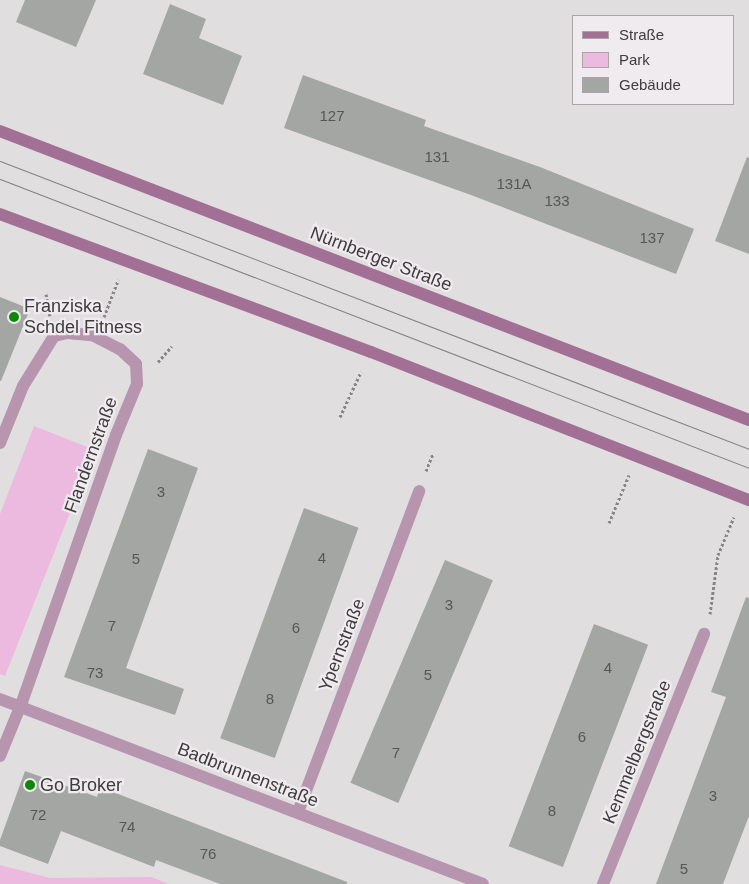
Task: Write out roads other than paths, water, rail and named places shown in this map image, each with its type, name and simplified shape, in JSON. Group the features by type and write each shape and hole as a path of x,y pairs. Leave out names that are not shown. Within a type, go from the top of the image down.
{"main road":[{"name":"Nürnberger Straße","path":"0,131 749,420"},
{"path":"0,214 126,258 637,455 746,499"}],"street":[{"name":"Flandernstraße","path":"0,443 23,386 54,336 67,333 92,335 120,349 136,364 137,384 116,435 20,707 0,756"},
{"name":"Ypernstraße","path":"298,812 419,491"},
{"name":"Kemmelbergstraße","path":"603,884 704,634"},
{"name":"Badbrunnenstraße","path":"0,699 483,884"}],"tram line":[{"path":"0,161 749,449"},
{"path":"0,179 749,468"}],"place":[{"name":"Franziska Schdel Fitness","path":"14,317"},
{"name":"Go Broker","path":"30,785"}]}
